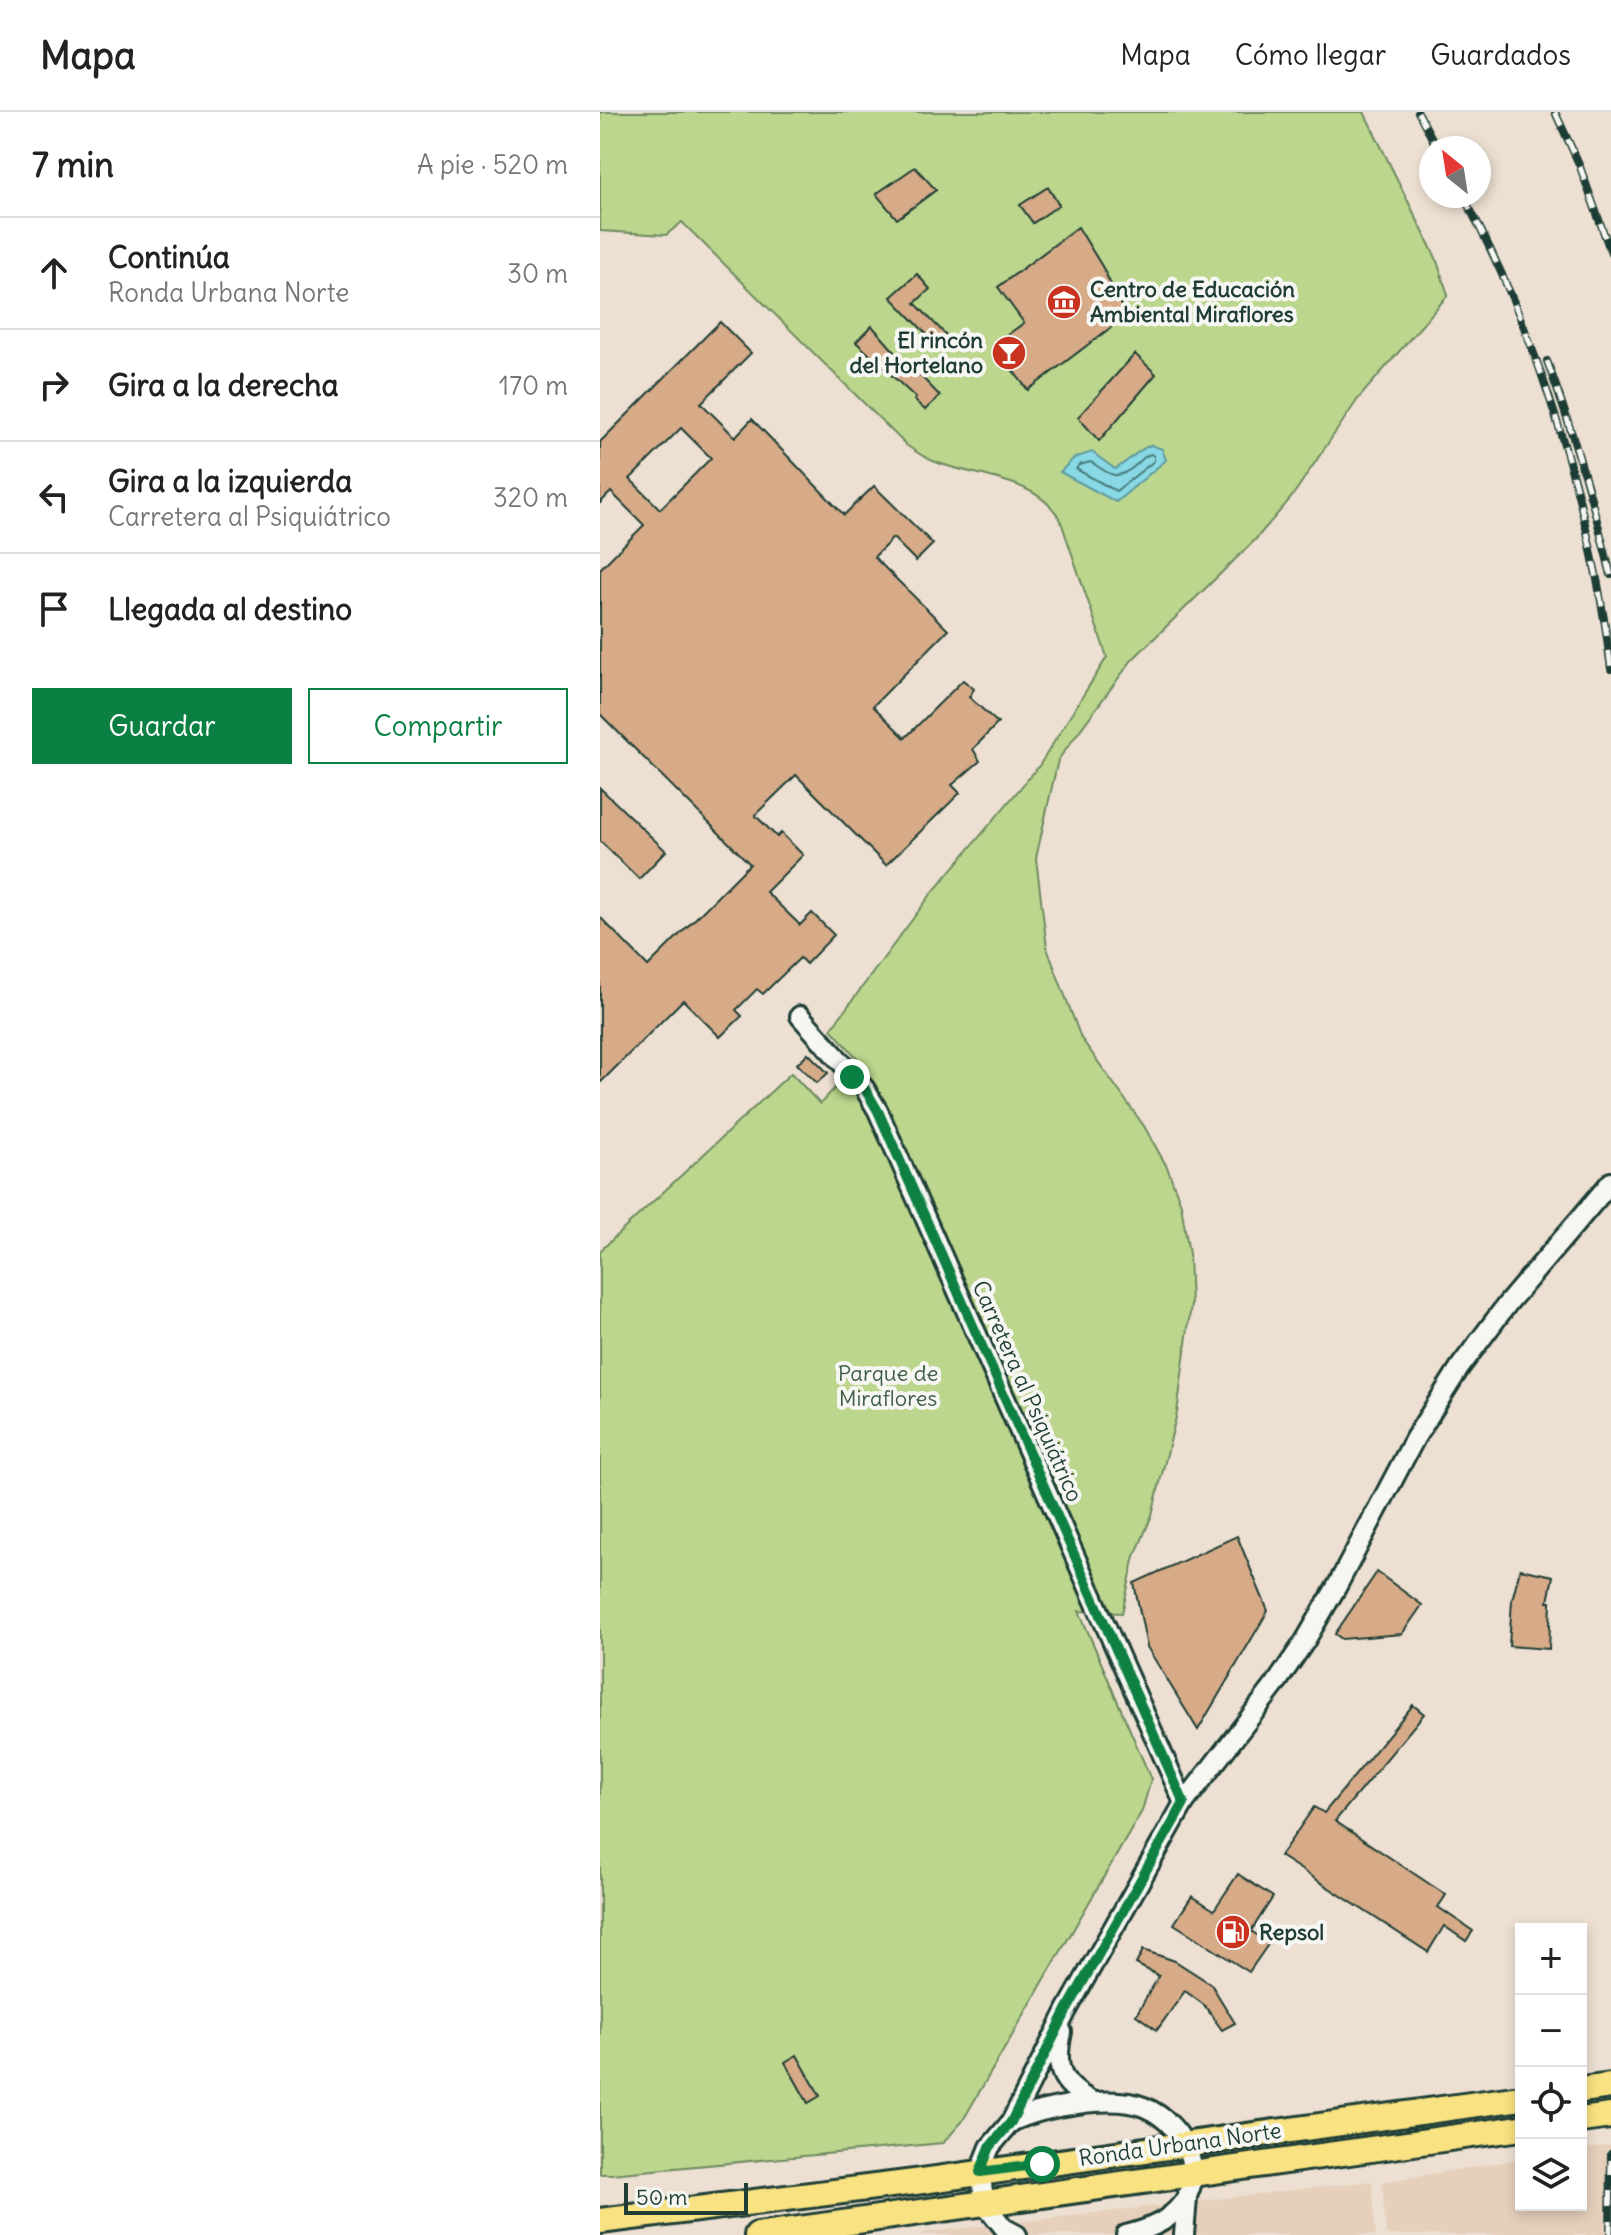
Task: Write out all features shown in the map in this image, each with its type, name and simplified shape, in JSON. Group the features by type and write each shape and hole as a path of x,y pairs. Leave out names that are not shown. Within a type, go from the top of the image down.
{"main road":[{"path":"1587,2089 1611,2086"},
{"name":"Ronda Urbana Norte","path":"600,2221 1511,2100"},
{"path":"1587,2119 1611,2116"},
{"name":"Ronda Urbana Norte","path":"757,2235 985,2204 1190,2184 1513,2129"}],"street":[{"name":"Carretera al Psiquiátrico","path":"800,1016 865,1089 878,1111 1184,1803"},
{"path":"1010,2233 985,2204 980,2172 990,2147 1011,2122 1067,2010 1184,1803 1305,1641 1415,1438 1460,1367 1508,1303 1611,1182"},
{"path":"1067,2010 1059,2045 1059,2069 1074,2092 1094,2103"},
{"path":"1011,2122 1049,2107 1094,2103 1142,2106 1171,2126 1186,2143 1190,2184 1184,2235"},
{"path":"1126,2235 1152,2227 1173,2214 1190,2184"}],"shaded area":[{"path":"1611,2145 1611,2235 1386,2235 1382,2182 1515,2160 1515,2211 1587,2211 1587,2149"},
{"path":"1372,2181 1376,2235 922,2235 922,2233"}],"green space":[{"name":"Parque de Miraflores","path":"600,112 1364,112 1436,258 1448,295 1358,399 1291,498 1255,540 1132,660 1058,760 1036,858 1047,948 1081,1038 1144,1126 1167,1167 1181,1204 1189,1254 1191,1305 1177,1413 1152,1515 1135,1556 1122,1613 1079,1611 1151,1779 1142,1811 962,2122 943,2143 611,2174 600,2174 600,1251 791,1073 820,1104 860,1061 831,1029 932,893 1039,766 1107,657 1060,519 1036,494 1003,480 933,461 906,445 682,222 666,235 600,231"}],"water":[{"path":"1151,445 1162,449 1166,460 1116,502 1060,472 1074,458 1092,452 1115,469"}],"building":[{"path":"915,167 936,190 897,219 876,194"},
{"path":"1048,187 1059,205 1033,223 1020,205"},
{"name":"Centro de Educación Ambiental Miraflores","path":"1078,227 1103,268 1126,316 1028,390 993,345 1024,323 998,287"},
{"path":"917,274 930,289 915,303 947,336 936,344 891,297"},
{"path":"720,322 751,353 701,403 735,437 752,419 844,515 874,486 933,544 916,561 893,538 874,557 948,630 873,706 905,738 963,680 974,689 969,697 998,723 973,749 980,761 952,785 960,793 886,865 796,775 755,815 777,837 781,833 803,855 766,892 800,925 812,913 834,935 806,964 800,958 763,994 757,989 736,1010 742,1016 720,1037 683,1000 600,1083 600,917 648,966 750,864 600,714 600,569 644,525 611,492 600,503 600,442","holes":["681,428 711,458 660,509 630,479"]},
{"path":"872,326 910,369 912,367 940,396 925,410 856,342"},
{"path":"1135,354 1156,374 1099,441 1078,417"},
{"path":"600,788 666,851 639,879 600,841"},
{"path":"808,1053 828,1073 817,1083 797,1064"},
{"path":"1237,1536 1268,1611 1198,1730 1147,1647 1134,1583"},
{"path":"1520,1569 1553,1576 1548,1602 1551,1602 1549,1649 1509,1646 1512,1600"},
{"path":"1377,1572 1422,1605 1402,1634 1342,1639 1335,1634"},
{"path":"1413,1705 1424,1714 1335,1821 1446,1895 1438,1907 1473,1931 1466,1941 1444,1926 1428,1952 1280,1856 1314,1807 1324,1813"},
{"path":"1238,1874 1273,1897 1251,1931 1269,1943 1249,1972 1174,1924 1192,1896 1214,1910"},
{"path":"1143,1950 1175,1961 1211,1984 1235,2023 1222,2030 1204,2005 1185,1991 1157,2030 1136,2015 1159,1976 1136,1964"},
{"path":"797,2055 820,2096 808,2103 785,2062"}],"railway":[{"path":"1418,112 1431,136"},
{"path":"1555,112 1579,164 1611,253"},
{"path":"1469,208 1515,306 1558,426 1591,549 1611,669"},
{"path":"1547,361 1582,467 1611,575"},
{"path":"1610,2235 1611,2154"}],"place":[{"name":"Centro de Educación Ambiental Miraflores","path":"1064,302"},
{"name":"El rincón del Hortelano","path":"1009,353"},
{"name":"Repsol","path":"1233,1932"}],"route":[{"path":"852,1077 865,1089 878,1111 1184,1803 1067,2010 1011,2122 990,2147 980,2172 1042,2164"}]}
